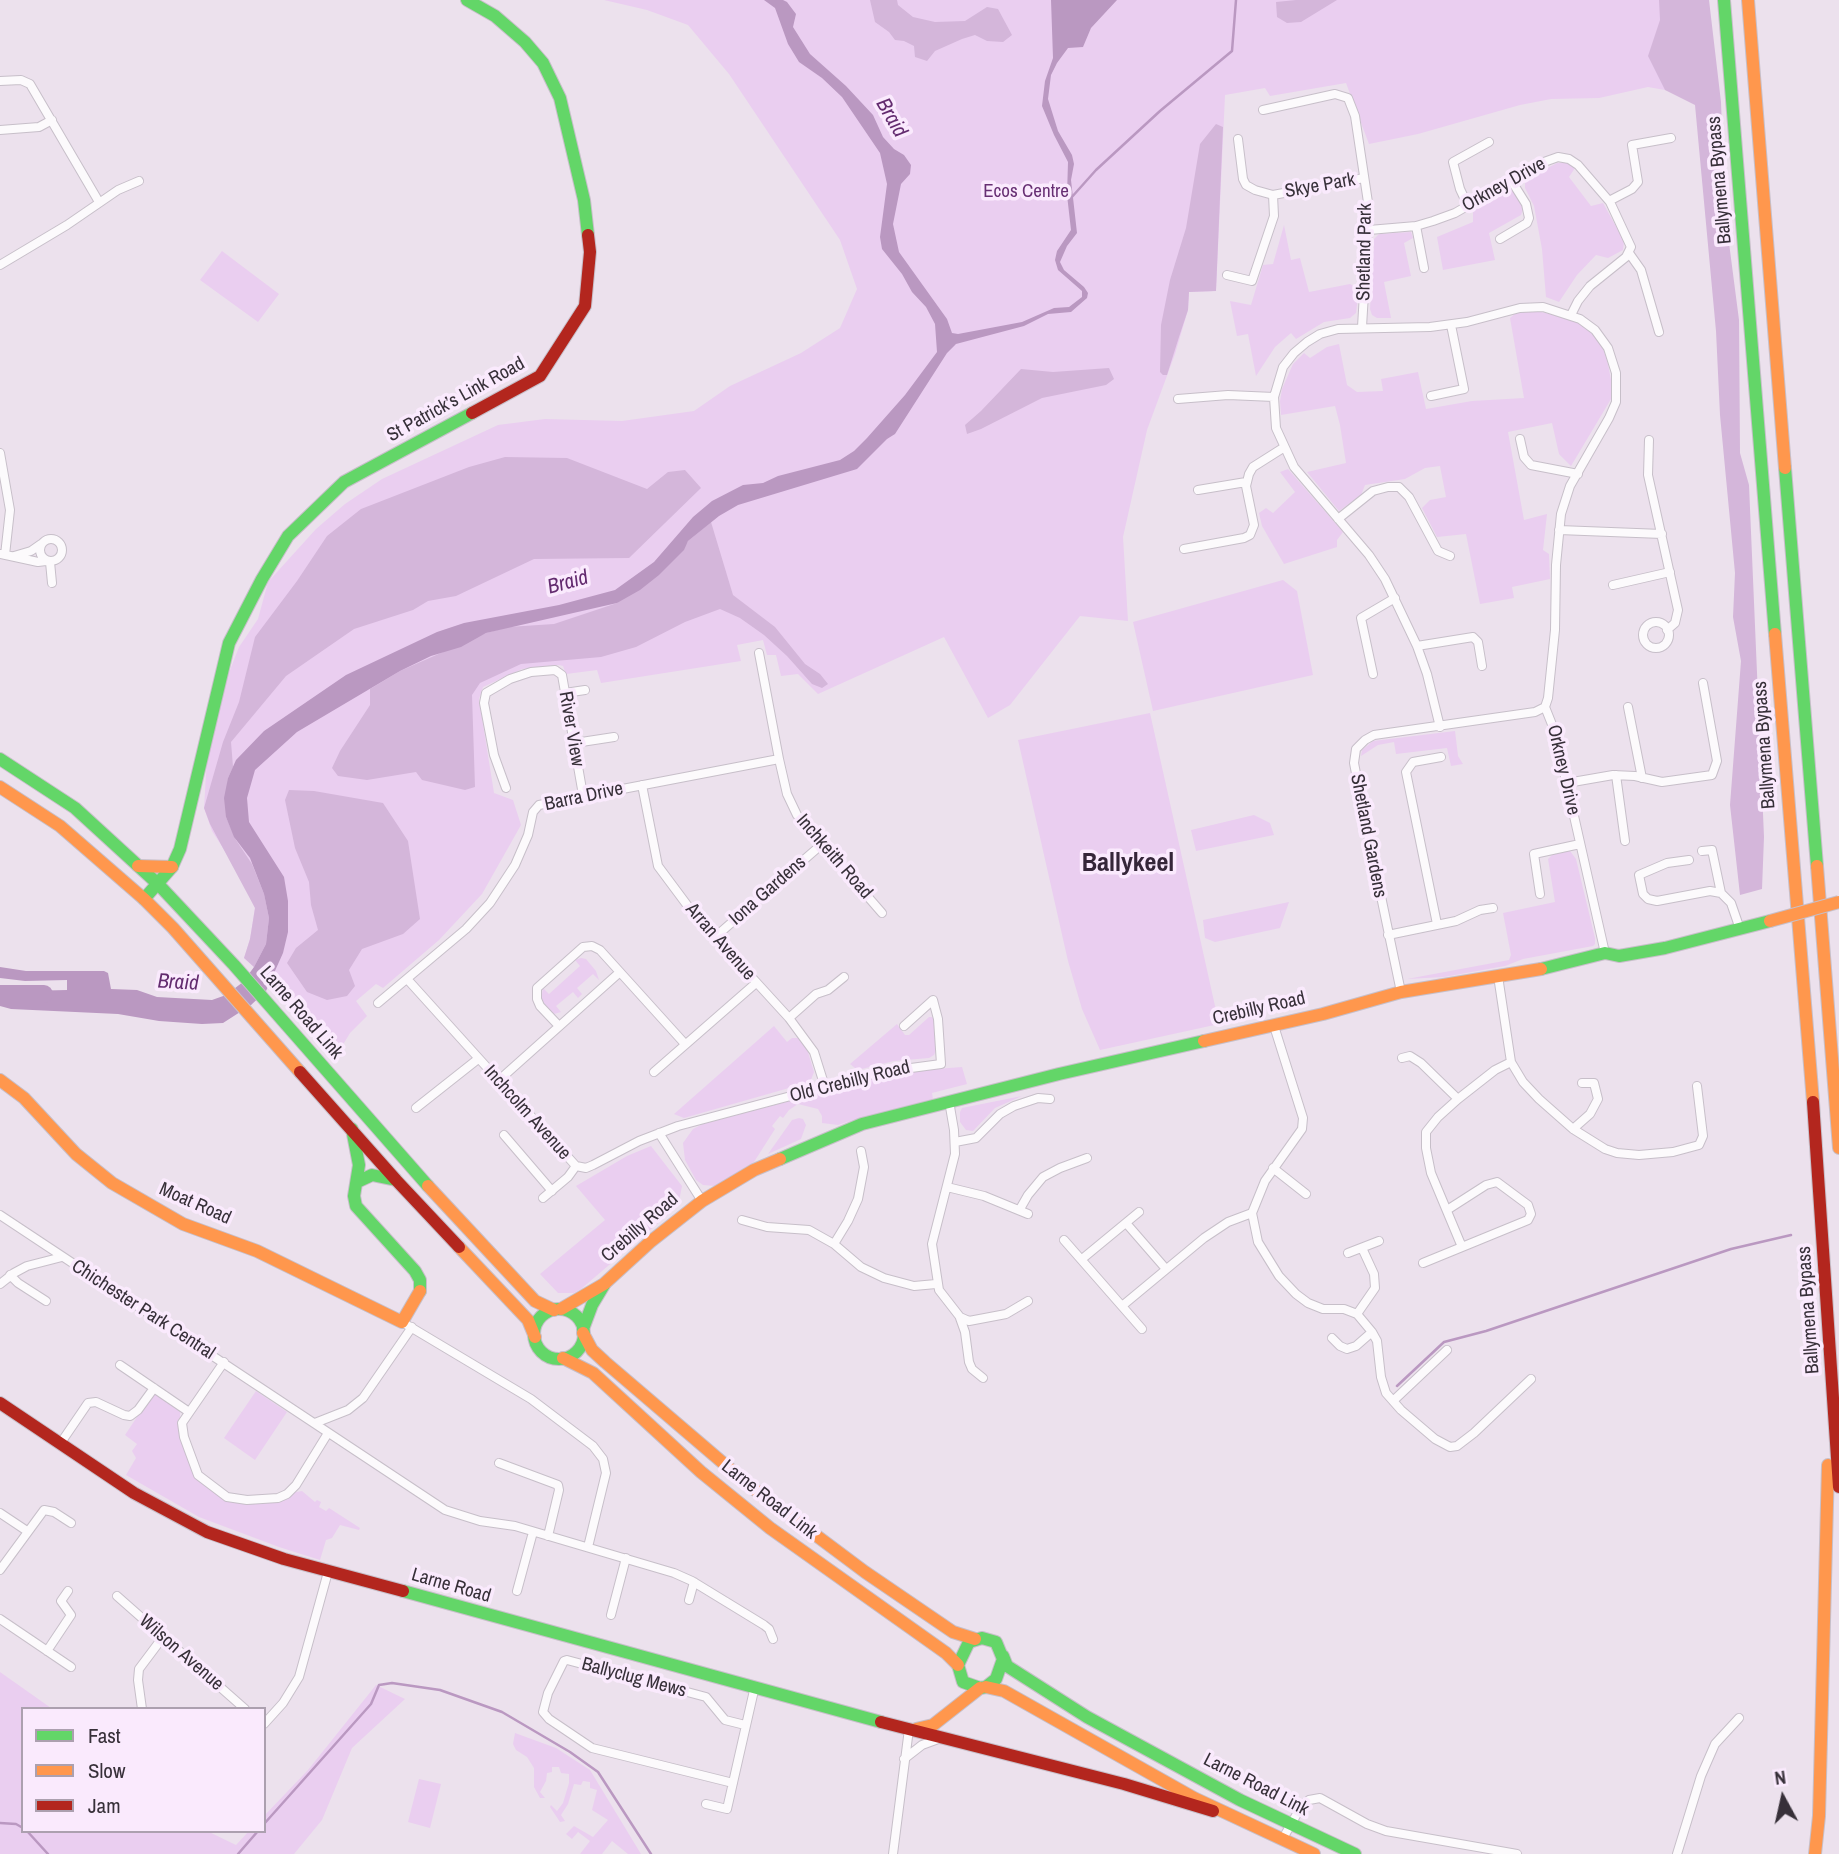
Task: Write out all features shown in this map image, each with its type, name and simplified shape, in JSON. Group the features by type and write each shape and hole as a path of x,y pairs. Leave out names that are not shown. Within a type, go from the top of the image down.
{"main road":[{"name":"St Patrick’s Link Road","path":"172,867 180,849 225,655 262,579 288,536 344,482 540,376 585,306 589,239 584,200 560,98 543,63 525,42 495,16 467,0"},
{"name":"Ballymena Bypass","path":"1724,0 1826,1273 1839,1487"},
{"path":"1748,0 1839,1148"},
{"name":"Larne Road Link","path":"0,760 75,808 158,884 234,965 426,1184 510,1275 535,1301 558,1309"},
{"name":"Larne Road Link","path":"0,787 60,826 144,899 218,977 396,1180 528,1320 535,1338"},
{"path":"138,866 172,867"},
{"path":"144,899 172,867"},
{"name":"Crebilly Road","path":"558,1309 604,1284 650,1242 702,1201 754,1170 862,1124 949,1101 1274,1026 1401,992 1557,967 1605,953 1619,956 1665,947 1839,902"},
{"name":"Moat Road","path":"0,1080 23,1098 76,1154 112,1183 183,1224 257,1251 407,1324"},
{"path":"352,1129 358,1154 354,1196 357,1208 419,1276 419,1294 407,1324"},
{"path":"357,1182 372,1175 396,1180"},
{"path":"1815,1854 1819,1816 1830,1409 1826,1273"},
{"name":"Crebilly Road","path":"583,1331 604,1284"},
{"path":"558,1309 574,1314 583,1331 577,1351 563,1358 548,1356 537,1345 535,1338 537,1323 547,1312 558,1309"},
{"name":"Larne Road Link","path":"583,1331 592,1350 750,1486 865,1572 953,1632 975,1639"},
{"name":"Larne Road Link","path":"563,1358 593,1373 701,1472 770,1528 946,1653 959,1669"},
{"name":"Larne Road","path":"0,1403 134,1493 207,1532 284,1559 940,1738 1124,1784 1233,1816"},
{"path":"911,1730 933,1725 954,1708 996,1679 1003,1656 996,1643 982,1638 975,1639 965,1647 954,1708 940,1738"},
{"name":"Larne Road Link","path":"1003,1656 1007,1666 1087,1717 1219,1789 1355,1854"},
{"path":"959,1669 967,1685 983,1688"},
{"name":"Larne Road Link","path":"983,1688 1004,1691 1155,1777 1314,1854"}],"street":[{"path":"0,81 21,80 30,84 99,202"},
{"name":"Skye Park","path":"1238,139 1245,184 1252,189 1273,195 1364,178 1349,98 1335,94 1263,110"},
{"path":"0,130 39,127 51,120"},
{"path":"1609,201 1632,189 1638,182 1632,145 1671,138"},
{"path":"1468,205 1460,189 1453,162 1489,142"},
{"name":"Orkney Drive","path":"1369,230 1416,226 1455,213 1544,162 1565,158 1578,165 1609,201 1630,243 1629,253 1641,270 1659,332"},
{"name":"Shetland Park","path":"1362,327 1369,230 1364,178"},
{"path":"1500,239 1527,223 1529,218 1526,204 1511,180"},
{"path":"3,264 118,190 139,181"},
{"name":"Skye Park","path":"1227,275 1252,281 1274,216 1273,195"},
{"path":"1416,226 1424,268"},
{"path":"1440,727 1427,674 1395,598 1374,561 1302,478 1283,448 1275,421 1274,397 1283,367 1299,348 1326,332 1362,327 1451,325 1528,307 1551,308 1571,315 1590,286 1629,253"},
{"name":"Orkney Drive","path":"1571,315 1595,330 1608,348 1614,362 1617,395 1613,410 1564,500 1559,530 1555,630 1545,707 1555,732 1605,953"},
{"path":"1431,396 1464,389 1451,325"},
{"path":"1178,399 1228,395 1274,397"},
{"path":"1520,439 1524,457 1531,465 1578,474"},
{"path":"1648,440 1648,475 1678,613 1675,623 1667,630"},
{"path":"1184,549 1244,538 1251,533 1254,524 1246,482 1253,467 1283,448"},
{"path":"0,453 10,510 6,555"},
{"path":"1198,490 1246,482"},
{"path":"1338,520 1373,491 1384,487 1399,487 1409,497 1438,551 1450,556"},
{"path":"1559,530 1662,534"},
{"path":"51,539 61,544 63,551 60,558 38,562 6,555 31,551 51,539"},
{"path":"41,544 40,552 48,561 52,583"},
{"path":"1613,585 1670,572"},
{"path":"1373,674 1361,619 1365,614 1395,598"},
{"path":"1417,646 1473,637 1478,642 1482,666"},
{"path":"759,653 779,759"},
{"name":"River View","path":"506,788 494,755 485,708 486,693 510,679 531,672 551,670 561,673 583,795"},
{"path":"1567,783 1616,775 1662,782 1705,778 1713,774 1716,759 1703,683"},
{"path":"565,693 585,690"},
{"name":"Shetland Gardens","path":"1401,992 1363,815 1354,753 1361,743 1373,736 1535,712 1545,707"},
{"path":"1628,707 1642,778"},
{"path":"575,743 614,737"},
{"path":"1437,924 1406,770 1413,762 1441,757"},
{"name":"Barra Drive","path":"378,1003 466,929 490,903 515,865 536,807 543,803 583,795 779,759"},
{"name":"Inchkeith Road","path":"779,759 792,807 821,845 882,913"},
{"path":"1616,775 1625,841"},
{"name":"Arran Avenue","path":"642,785 658,866 693,913 789,1018 814,1052 825,1087"},
{"path":"1540,894 1534,854 1580,844"},
{"name":"Iona Gardens","path":"715,937 821,845"},
{"path":"1702,851 1712,850 1721,893 1731,903 1740,929"},
{"path":"1689,860 1667,863 1639,875 1643,894 1648,899 1657,901 1710,891 1721,893"},
{"path":"1388,935 1493,908"},
{"path":"559,1026 537,1000 537,991 541,984 588,946 596,947 685,1045"},
{"path":"498,1081 620,972"},
{"path":"1498,976 1511,1062 1523,1082 1539,1100 1573,1129 1605,1149 1629,1155 1661,1153 1694,1147 1701,1143 1703,1136 1697,1086"},
{"path":"789,1018 816,994 828,990 845,977"},
{"name":"Inchcolm Avenue","path":"408,980 576,1166"},
{"path":"654,1072 756,983"},
{"name":"Old Crebilly Road","path":"659,1133 897,1068 941,1064 938,1019 933,1000 904,1026"},
{"path":"1274,1026 1303,1118 1302,1129 1273,1168 1252,1213 1258,1242 1279,1276 1308,1303 1322,1309 1344,1309 1357,1314 1372,1332 1379,1352 1381,1377 1386,1393 1435,1439 1450,1447 1457,1446 1474,1433 1531,1379"},
{"path":"1402,1058 1410,1056 1421,1063 1458,1099"},
{"name":"Inchcolm Avenue","path":"416,1108 478,1059"},
{"path":"1462,1247 1427,1160 1426,1136 1431,1124 1458,1099 1495,1070 1511,1062"},
{"path":"1573,1129 1590,1114 1598,1099 1594,1083 1582,1083"},
{"path":"955,1142 976,1138 1000,1114 1014,1106 1038,1098 1051,1099"},
{"path":"949,1101 955,1142 953,1164 932,1244 936,1284 942,1296 960,1317 969,1362 972,1369 983,1378"},
{"path":"543,1198 568,1177 576,1166 586,1168 659,1133"},
{"name":"Crebilly Road","path":"659,1133 702,1201"},
{"path":"504,1135 552,1191"},
{"path":"834,1244 858,1199 864,1167 861,1151"},
{"path":"947,1188 984,1196 1024,1212 1032,1188 1044,1177 1087,1158"},
{"path":"1273,1168 1306,1194"},
{"path":"1423,1263 1528,1220 1531,1209 1497,1182 1486,1185 1447,1210"},
{"path":"1082,1259 1139,1212"},
{"path":"1122,1306 1204,1238 1228,1222 1252,1213"},
{"name":"Chichester Park Central","path":"0,1215 315,1423"},
{"path":"742,1220 768,1227 804,1229 834,1244 861,1267 884,1278 914,1286 936,1284"},
{"path":"1126,1223 1166,1269"},
{"path":"1064,1240 1142,1329"},
{"path":"1348,1253 1379,1241"},
{"path":"1357,1314 1375,1288 1374,1275 1362,1248"},
{"name":"Chichester Park Central","path":"0,1284 27,1266 62,1257"},
{"path":"10,1275 46,1301"},
{"path":"960,1317 969,1321 990,1318 1010,1313 1028,1301"},
{"path":"315,1423 348,1410 363,1398 407,1324"},
{"name":"Moat Road","path":"407,1324 531,1399 593,1446 603,1460 607,1473 588,1547"},
{"path":"1332,1338 1343,1348 1352,1348 1372,1332"},
{"path":"1393,1401 1447,1350"},
{"name":"Chichester Park Central","path":"189,1412 224,1362"},
{"path":"120,1365 189,1412 183,1421 183,1432 196,1472 200,1478 227,1497 276,1498 287,1494 296,1485 328,1433"},
{"path":"60,1444 88,1403 96,1402 124,1415 132,1415 154,1388"},
{"path":"315,1423 445,1510 480,1521 515,1526 674,1573 694,1582 764,1625 773,1639"},
{"path":"499,1463 558,1486 548,1536"},
{"path":"0,1570 44,1510 54,1511 71,1523"},
{"path":"0,1513 27,1531"},
{"path":"517,1591 533,1532"},
{"path":"611,1615 626,1558"},
{"path":"266,1722 283,1703 299,1677 328,1572"},
{"path":"689,1600 694,1582"},
{"path":"47,1651 71,1615 61,1601 68,1591"},
{"name":"Wilson Avenue","path":"117,1597 243,1707"},
{"path":"0,1619 71,1667"},
{"path":"142,1707 139,1669 163,1637"},
{"name":"Ballyclug Mews","path":"733,1783 592,1748 543,1713 548,1693 564,1661 567,1660 706,1697 725,1720 745,1725"},
{"path":"706,1804 727,1809 755,1686"},
{"path":"1677,1854 1701,1776 1715,1744 1739,1718"},
{"path":"893,1854 904,1759 911,1730"},
{"path":"904,1759 922,1745 940,1738"},
{"path":"1282,1840 1302,1805 1311,1799 1320,1798 1367,1824 1386,1830 1517,1854"}],"green space":[{"name":"Ecos Centre","path":"604,0 1700,0 1693,95 1648,87 1599,98 1551,99 1369,144 1346,83 1270,96 1265,88 1225,95 1216,291 1189,292 1188,310 1175,354 1147,430 1123,537 1128,621 1080,616 1010,705 988,718 944,637 818,694 798,674 781,676 776,655 767,655 763,640 737,645 741,661 601,683 597,670 566,674 563,666 559,665 522,669 483,687 479,699 494,793 513,800 521,825 482,894 439,940 383,988 376,984 356,1001 367,1016 350,1033 341,1048 244,958 255,908 234,865 212,831 204,808 209,724 239,647 258,619 268,582 316,529 345,504 382,479 498,425 545,419 622,421 694,411 730,386 801,353 840,328 857,289 840,240 729,74 688,25 647,10"},
{"path":"1557,163 1568,163 1575,168 1569,177 1591,206 1603,203 1624,241 1623,250 1608,258 1596,255 1577,275 1559,302 1546,297 1542,249 1534,206 1525,188 1525,180"},
{"path":"1509,189 1514,190 1524,207 1521,215 1489,233 1495,260 1443,270 1437,237 1473,222 1473,210"},
{"path":"1284,225 1291,260 1300,258 1309,292 1350,284 1359,289 1356,313 1350,318 1324,322 1296,339 1291,333 1275,347 1256,376 1248,334 1237,336 1230,301 1251,305 1263,265 1273,264"},
{"path":"1411,232 1413,238 1404,243 1411,276 1384,282 1391,318 1377,318 1372,315 1370,309 1374,239 1379,234"},
{"path":"222,251 279,294 258,322 200,280"},
{"path":"1536,311 1570,318 1595,337 1603,348 1608,364 1612,385 1611,399 1571,466 1559,454 1552,423 1508,432 1524,520 1547,514 1543,550 1549,554 1550,579 1512,587 1514,598 1480,604 1466,534 1437,537 1422,508 1430,500 1446,497 1440,466 1425,468 1405,479 1365,485 1361,495 1339,511 1307,472 1346,463 1335,406 1281,415 1282,389 1293,364 1304,353 1310,358 1327,347 1339,344 1347,385 1357,392 1383,391 1381,379 1418,372 1426,409 1472,401 1524,398 1510,318 1517,312"},
{"path":"1288,469 1343,532 1337,540 1337,547 1284,564 1262,526 1259,513 1266,508 1273,513 1295,492 1280,472"},
{"path":"1283,580 1297,591 1313,675 1153,711 1133,622"},
{"path":"1150,713 1219,1024 1100,1050 1082,1009 1068,961 1018,740"},
{"path":"1455,731 1458,756 1463,764 1451,766 1447,748 1396,754 1394,742 1378,745 1361,756 1362,750 1373,741"},
{"path":"1254,815 1270,823 1274,835 1196,851 1191,830"},
{"path":"1570,851 1576,859 1595,938 1593,946 1444,977 1407,979 1509,960 1511,955 1503,913 1555,902 1548,859 1553,854"},
{"path":"1289,902 1280,928 1215,942 1205,938 1203,920"},
{"path":"586,959 596,971 599,980 593,974 577,988 582,994 578,998 573,992 556,1006 561,1012 554,1014 541,1000 543,988 549,994 580,966 575,960"},
{"path":"929,1017 935,1021 936,1050 929,1058 894,1061 862,1069 850,1064 897,1024 905,1035 909,1035"},
{"path":"774,1026 787,1042 798,1038 807,1049 814,1072 810,1082 684,1118 674,1114"},
{"path":"962,1067 967,1084 932,1093 933,1099 838,1125 822,1123 818,1109 798,1104 783,1118 780,1116 772,1126 775,1129 754,1162 715,1186 703,1185 696,1180 685,1160 683,1143 693,1129 703,1124 872,1079 909,1071"},
{"path":"1022,1096 995,1108 973,1131 966,1130 960,1122 962,1108"},
{"path":"803,1119 806,1125 801,1139 768,1154 792,1120"},
{"path":"651,1146 682,1186 678,1206 581,1289 574,1293 558,1293 540,1274 605,1220 576,1186 627,1156"},
{"path":"256,1391 287,1412 255,1460 224,1438"},
{"path":"158,1393 180,1408 180,1425 195,1472 215,1493 247,1501 302,1491 315,1502 321,1502 319,1507 326,1511 329,1508 360,1528 359,1530 340,1525 332,1538 326,1540 320,1560 199,1517 126,1475 136,1458 132,1451 137,1444 125,1435 151,1396"},
{"path":"0,1672 50,1707 21,1707 21,1833 211,1833 236,1845 247,1833 266,1833 266,1814 308,1770 376,1685 405,1699 352,1748 322,1820 294,1854 0,1854"},
{"path":"515,1733 556,1748 590,1770 641,1854 628,1854 612,1841 602,1854 580,1854 590,1841 578,1832 572,1839 566,1834 574,1826 593,1837 608,1820 592,1810 597,1790 590,1788 590,1782 574,1784 568,1804 561,1815 565,1821 560,1822 550,1807 551,1805 557,1811 563,1803 569,1774 561,1773 559,1767 552,1767 552,1772 547,1773 540,1792 545,1798 540,1798 534,1787 534,1768 513,1744"},
{"path":"419,1779 441,1784 430,1828 408,1822"}],"shaded area":[{"path":"764,0 787,2 796,14 793,27 810,54 873,115 883,137 904,155 911,165 910,174 901,184 893,224 899,252 947,319 952,333 958,334 1022,322 1054,308 1069,307 1082,297 1082,291 1058,270 1055,260 1057,251 1071,230 1067,195 1068,162 1042,106 1045,81 1053,58 1051,0 1117,0 1091,28 1083,47 1068,48 1057,63 1051,75 1048,99 1058,131 1072,155 1074,164 1071,180 1077,233 1060,262 1064,270 1084,287 1088,293 1087,298 1071,312 1048,314 1024,326 956,344 947,353 895,434 857,469 738,505 719,516 688,541 684,550 659,575 617,603 486,633 461,647 431,656 400,671 297,732 255,770 247,798 249,822 284,877 288,901 288,932 283,953 266,991 251,1005 223,1023 202,1024 159,1021 118,1014 11,1009 0,1006 0,992 3,997 18,996 25,991 67,990 67,980 25,981 0,978 0,967 26,971 104,971 108,973 111,989 137,990 157,997 212,1000 226,995 243,982 266,944 269,918 264,894 250,858 234,837 226,817 224,798 228,778 236,760 264,731 346,675 437,632 464,623 559,605 615,590 654,562 693,517 712,501 743,485 763,483 778,476 840,460 867,438 905,395 937,352 935,324 926,307 882,249 880,237 887,184 880,153 842,97 822,78 799,62 788,44 775,8"},
{"path":"870,0 897,0 898,5 913,17 935,22 965,21 987,7 998,9 1012,35 1003,42 987,41 975,35 935,51 927,61 915,57 914,46 895,40 875,22"},
{"path":"1337,0 1301,22 1287,23 1277,17 1276,2"},
{"path":"1659,0 1709,0 1721,102 1725,212 1739,320 1740,453 1749,485 1764,837 1762,889 1740,895 1730,805 1741,661 1733,617 1735,573 1720,415 1716,331 1695,105 1665,90 1648,56 1660,20"},
{"path":"1216,124 1223,127 1216,291 1189,292 1188,310 1167,375 1163,375 1160,372 1161,325 1170,280 1186,228 1200,144"},
{"path":"1109,368 1114,379 1106,385 1042,398 967,434 965,425 1021,369 1053,372"},
{"path":"505,457 567,458 647,489 668,472 685,470 701,488 629,558 534,559 456,596 428,601 413,610 354,629 286,676 231,742 233,767 228,778 226,817 236,840 252,864 264,894 269,918 266,944 254,967 244,958 255,908 204,808 223,742 239,702 255,637 327,536 361,509 469,467"},
{"path":"711,522 733,595 775,627 805,664 820,674 828,684 822,688 812,684 764,635 740,618 720,609 685,622 636,647 601,657 521,664 480,683 472,695 475,787 465,790 422,780 416,772 367,780 338,776 332,768 370,705 370,689 400,671 486,633 508,627 554,624 617,603 683,550 688,541"},
{"path":"289,790 314,791 383,803 408,841 420,919 403,934 362,949 349,970 355,986 347,996 327,1000 307,992 287,963 296,948 318,930 311,905 309,882 295,848 285,800"}],"waterway":[{"path":"1071,198 1096,170 1160,111 1232,51 1236,0"},
{"path":"0,994 44,994"},
{"path":"1397,1386 1444,1342 1486,1331 1731,1249 1791,1235"},
{"path":"266,1822 371,1704 379,1685 392,1683 440,1690 502,1712 570,1752 598,1772 651,1854"},
{"path":"0,1823 21,1827"},
{"path":"29,1833 48,1854"},
{"path":"238,1854 256,1833"}],"traffic: fast":[{"path":"467,0 495,16 525,42 543,63 560,98 584,200 588,235"},
{"path":"1724,0 1775,634"},
{"path":"144,899 172,867 180,849 229,643 288,536 344,482 472,413"},
{"path":"1785,468 1817,866"},
{"path":"0,759 75,808 158,884 234,965 428,1186"},
{"path":"1541,969 1605,953 1619,956 1665,948 1770,921"},
{"path":"780,1159 862,1124 1059,1074 1204,1041"},
{"path":"352,1129 359,1165 354,1196 356,1206 415,1271 420,1280 420,1291"},
{"path":"357,1182 372,1175 396,1180"},
{"path":"583,1329 592,1305 604,1285"},
{"path":"559,1309 576,1317 584,1334 576,1351 559,1359 542,1351 534,1334 542,1317 559,1309"},
{"path":"403,1591 881,1722"},
{"path":"982,1638 996,1642 1003,1659 996,1679 980,1688 963,1682 958,1665 969,1642 982,1638"},
{"path":"1003,1656 1007,1666 1087,1717 1240,1800 1355,1854"}],"traffic: slow":[{"path":"1748,0 1785,468"},
{"path":"1775,634 1813,1102"},
{"path":"0,787 60,826 144,899 173,928 300,1072"},
{"path":"138,866 172,867"},
{"path":"1817,866 1839,1148"},
{"path":"1770,921 1839,902"},
{"path":"1204,1041 1323,1014 1401,992 1541,969"},
{"path":"0,1080 24,1098 76,1154 112,1183 183,1224 257,1251 402,1322 420,1291"},
{"path":"561,1309 604,1284 650,1242 702,1201 754,1170 780,1159"},
{"path":"428,1186 535,1301 554,1310"},
{"path":"459,1247 528,1320 535,1337"},
{"path":"583,1333 592,1350 605,1362 750,1486 865,1572 953,1632 975,1639"},
{"path":"563,1358 593,1373 701,1472 770,1528 946,1653 958,1665"},
{"path":"1815,1854 1819,1816 1828,1465"},
{"path":"986,1687 1004,1691 1194,1798 1314,1854"},
{"path":"916,1729 933,1725 980,1688"}],"traffic: jam":[{"path":"472,413 540,376 585,306 590,252 588,235"},
{"path":"300,1072 459,1247"},
{"path":"1813,1102 1839,1487"},
{"path":"0,1403 134,1493 207,1532 284,1559 403,1591"},
{"path":"881,1722 1124,1784 1213,1811"}],"district":[{"name":"Ballykeel","path":"1128,864"}],"water label":[{"name":"Braid","path":"891,118"},
{"name":"Braid","path":"568,583"},
{"name":"Braid","path":"178,983"}]}
